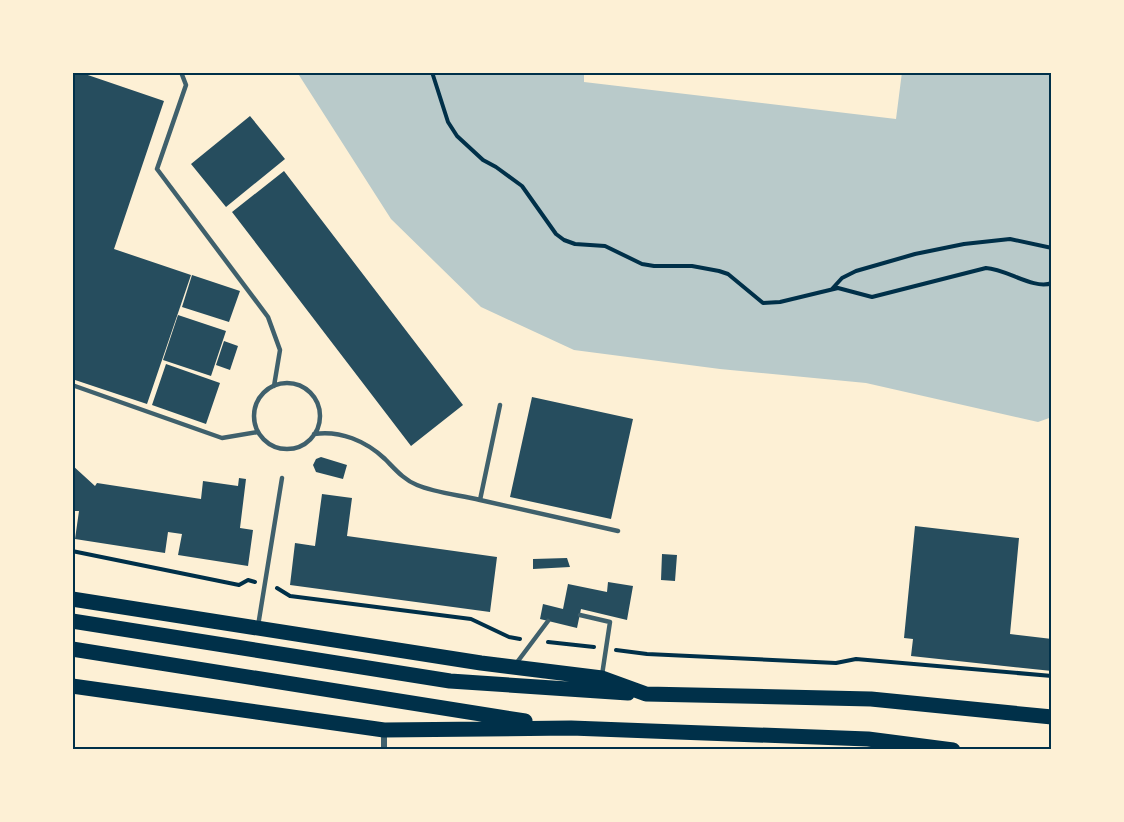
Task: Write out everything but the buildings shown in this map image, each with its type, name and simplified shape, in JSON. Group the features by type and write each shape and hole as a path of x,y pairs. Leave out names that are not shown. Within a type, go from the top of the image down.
{"main road":[{"path":"72,599 513,668 602,678 646,694"},
{"path":"72,621 450,681 646,694 871,699 1052,717"},
{"path":"72,649 571,728"},
{"path":"72,687 384,730 571,728 868,739 953,750"}],"street":[{"path":"384,730 384,750"}],"lane":[{"path":"181,72 186,85 157,169 268,317 280,350 274,386"},
{"path":"284,383 295,384 304,388 318,404 319,425 307,442 297,447 275,446 258,432 255,421 258,400 265,391 274,386 284,383"},
{"path":"72,385 222,438 258,432"},
{"path":"480,500 500,405"},
{"path":"314,434 330,432 354,439 381,456 405,479 418,486 618,531"},
{"path":"257,628 282,478"},
{"path":"580,615 610,622 602,678"},
{"path":"513,668 548,621"}],"path":[{"path":"432,72 448,122 458,136 483,160 522,186 556,234 575,244 605,246 642,264 693,266 719,271 728,274 763,303 780,302 843,289 865,297 872,297 986,268 1002,270 1040,285 1052,283"},
{"path":"832,290 842,278 856,271 915,254 964,244 1010,238 1052,248"},
{"path":"72,551 239,585 248,580"},
{"path":"283,590 290,596 471,619 509,637 647,654 824,663 856,659 1052,676"}],"shaded area":[{"path":"297,72 584,72 584,82 896,119 902,72 1052,72 1052,417 1038,422 866,383 720,369 574,350 481,307 391,219"}]}
